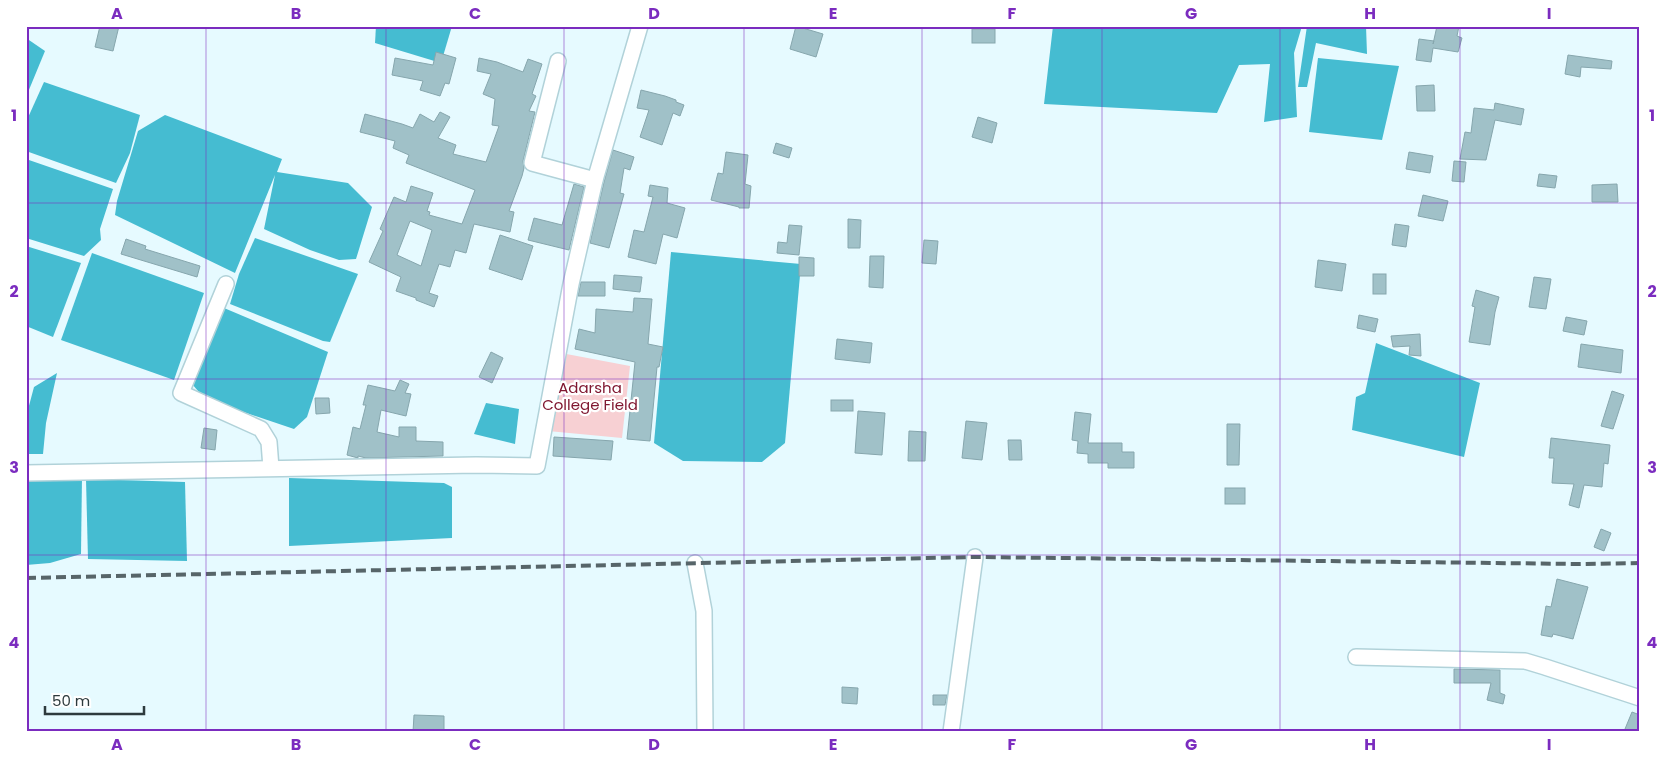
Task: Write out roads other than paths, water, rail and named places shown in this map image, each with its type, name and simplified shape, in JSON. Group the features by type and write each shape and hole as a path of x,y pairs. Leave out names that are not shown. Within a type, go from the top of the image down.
{"street":[{"path":"26,473 476,465 537,466 571,284 595,180 640,26"},
{"path":"558,61 532,163 595,180"},
{"path":"226,284 181,393 261,429 269,442 271,468"},
{"path":"951,732 975,557"},
{"path":"695,563 704,611 705,732"},
{"path":"1356,657 1525,662 1640,698"}],"water":[{"path":"376,26 452,26 441,63 375,43"},
{"path":"1053,26 1302,26 1294,53 1297,117 1264,122 1270,64 1239,65 1217,113 1044,104"},
{"path":"1307,26 1366,26 1367,54 1316,43 1307,87 1298,87"},
{"path":"26,38 45,51 26,97"},
{"path":"1318,58 1399,66 1382,140 1309,132"},
{"path":"44,82 140,115 130,153 116,183 26,151 26,122"},
{"path":"165,115 282,159 277,172 348,183 372,207 356,259 339,260 310,250 264,229 275,175 235,273 115,215 117,201 138,131"},
{"path":"26,159 113,189 100,229 101,240 84,256 26,238"},
{"path":"255,238 358,274 330,342 323,341 230,304 239,274"},
{"path":"26,246 81,263 53,337 26,326"},
{"path":"671,252 801,264 785,443 762,462 683,461 654,443"},
{"path":"92,253 204,293 174,380 61,340"},
{"path":"224,308 328,352 307,417 294,429 205,399 192,384"},
{"path":"1376,343 1480,383 1464,457 1352,430 1356,397 1365,393"},
{"path":"57,373 46,423 43,454 26,454 26,417 34,387"},
{"path":"486,403 519,409 515,444 474,434"},
{"path":"26,473 82,476 81,554 50,563 26,565"},
{"path":"289,478 444,483 452,487 452,538 289,546"},
{"path":"86,479 185,482 187,561 88,559"}],"railway":[{"path":"26,578 975,557 1580,564 1640,563"}],"park label":[{"name":"Adarsha College Field","path":"590,396"}]}
